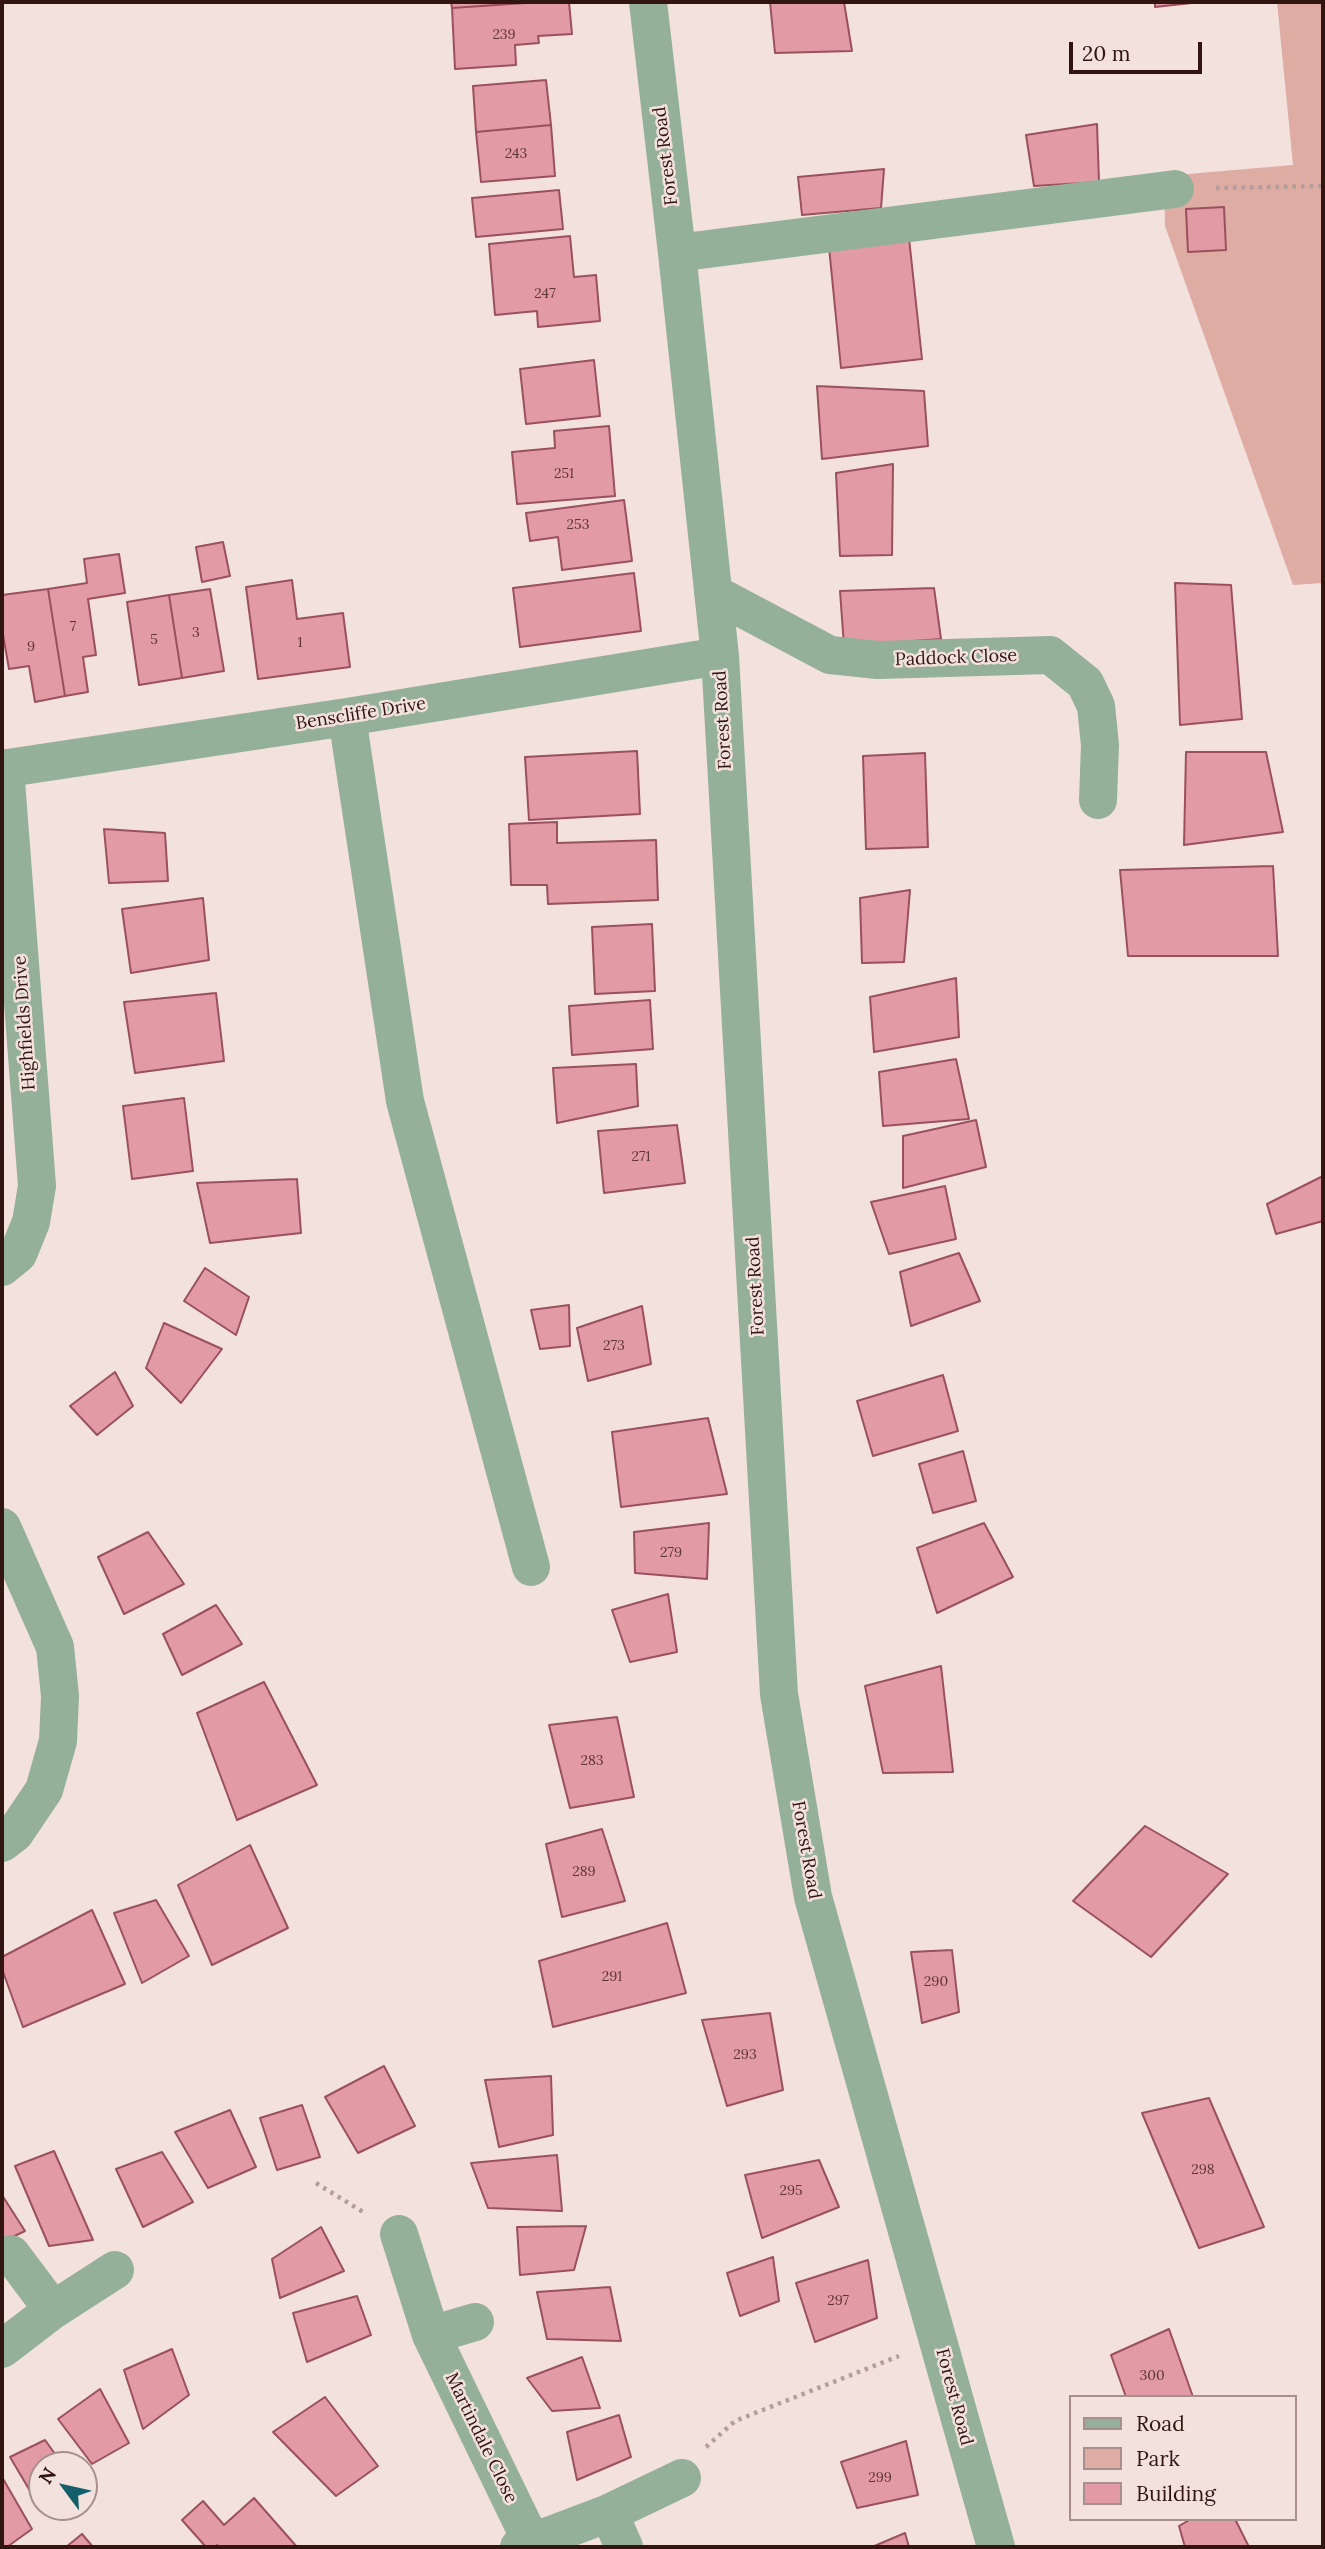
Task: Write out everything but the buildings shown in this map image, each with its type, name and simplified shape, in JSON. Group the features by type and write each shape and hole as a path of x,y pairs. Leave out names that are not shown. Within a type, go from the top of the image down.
{"street":[{"name":"Forest Road","path":"648,2 720,656 779,1694 813,1897 996,2547"},
{"path":"677,253 1175,189"},
{"name":"Paddock Close","path":"713,593 830,655 878,660 1050,655 1085,683 1096,706 1100,746 1098,800"},
{"name":"Benscliffe Drive","path":"3,768 347,717 720,656"},
{"path":"347,717 405,1101 531,1567"},
{"name":"Highfields Drive","path":"2,1267 18,1254 31,1222 37,1186 3,768"},
{"path":"2,1527 55,1647 60,1696 58,1741 44,1790 15,1833 2,1843"},
{"name":"Martindale Close","path":"399,2234 431,2335 525,2544"},
{"path":"11,2254 53,2310"},
{"path":"2,2349 53,2310 115,2270"},
{"path":"431,2335 475,2322"},
{"path":"525,2544 616,2530 682,2477"}],"path":[{"path":"1175,189 1323,186"},
{"path":"316,2183 399,2234"},
{"path":"682,2477 697,2456 735,2421 939,2340"}],"green space":[{"path":"1277,2 1323,2 1323,583 1293,585 1165,226 1164,176 1293,165"}]}
